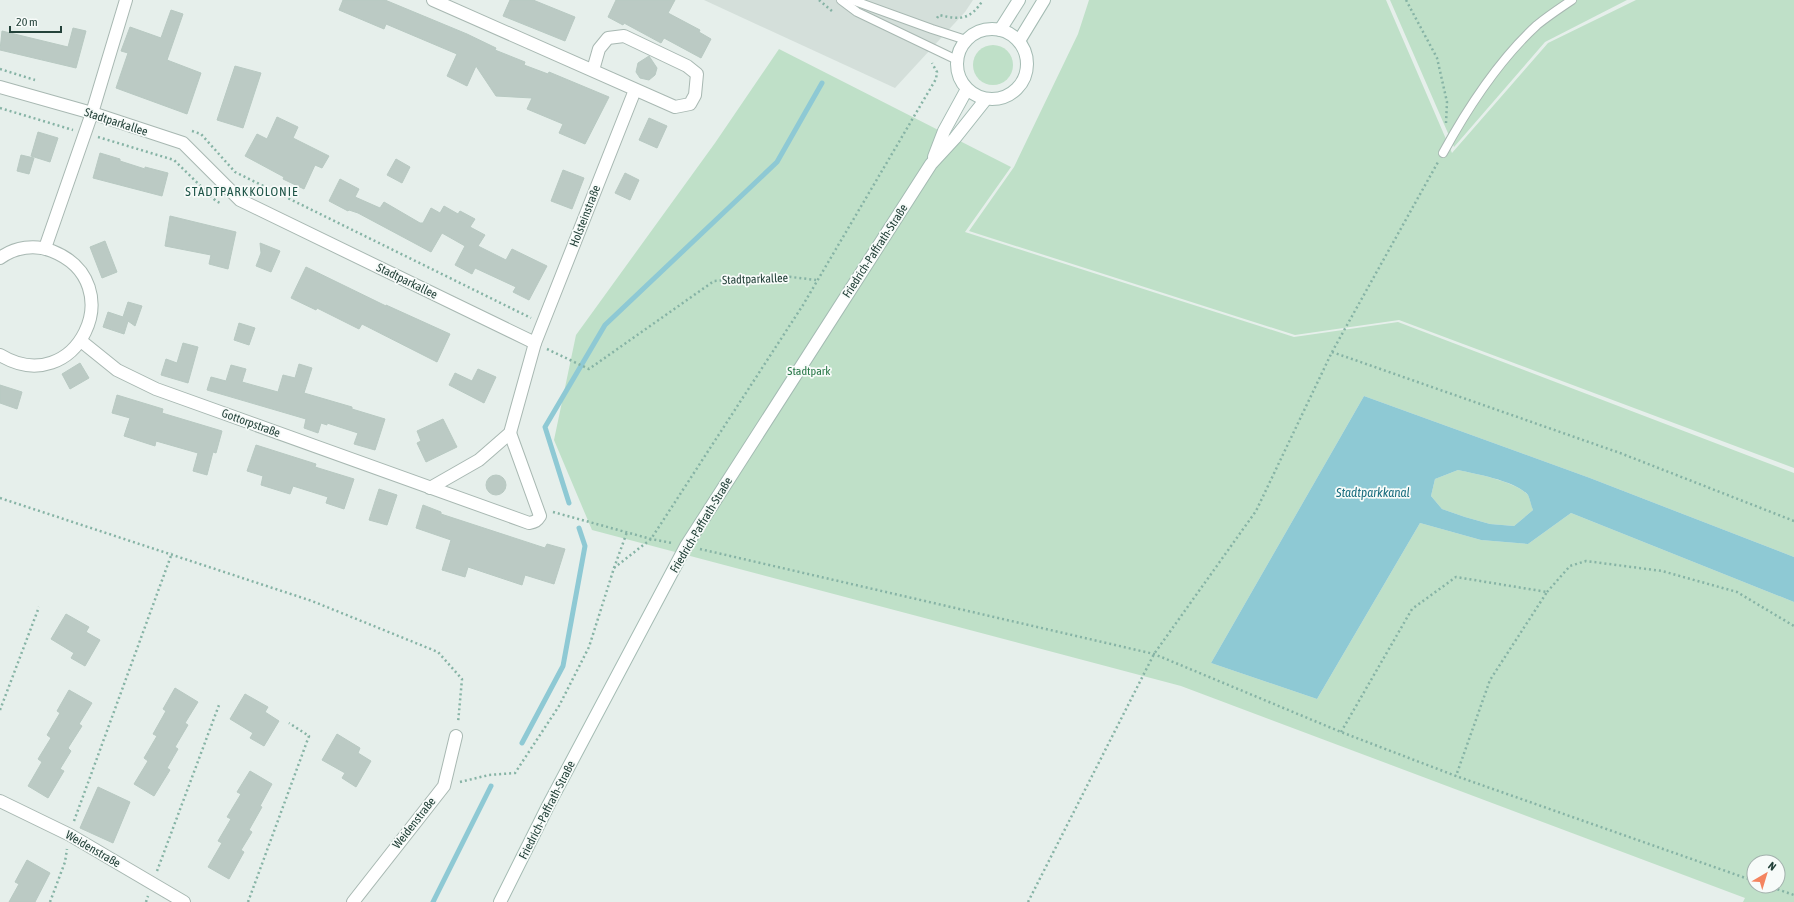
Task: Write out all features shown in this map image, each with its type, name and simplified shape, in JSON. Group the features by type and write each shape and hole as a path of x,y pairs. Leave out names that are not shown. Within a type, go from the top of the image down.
{"street":[{"path":"45,248 92,113 126,0"},
{"path":"433,0 675,107 690,104 695,95 697,74 687,66 624,36 608,38 599,49 593,70"},
{"path":"1000,30 1020,0"},
{"path":"1019,41 1044,0"},
{"path":"988,29 1000,30 1010,34 1019,41 1027,60 1023,81 1016,90 1007,96 997,99 986,99 976,96 967,89 957,70 957,60 960,49 966,40 976,32 988,29"},
{"name":"Stadtparkallee","path":"0,87 92,113 183,143 240,200 535,343"},
{"name":"Friedrich-Paffrath-Straße","path":"931,164 944,131 967,89"},
{"name":"Holsteinstraße","path":"535,343 635,90"},
{"name":"Friedrich-Paffrath-Straße","path":"500,902 549,804 686,546 931,164 955,138 986,99"},
{"path":"0,258 7,253 25,247 45,248 63,255 78,268 88,285 92,304 90,323 81,341 67,355 50,363 30,366 11,362 0,355"},
{"name":"Gottorpstraße","path":"81,341 117,370 156,389 529,523 537,520 540,516 538,507"},
{"path":"430,488 479,460 510,434 535,343"},
{"path":"510,434 538,507"},
{"name":"Weidenstraße","path":"353,902 444,786 456,736"},
{"name":"Weidenstraße","path":"0,801 70,835 184,902"}],"lane":[{"path":"841,0 856,12 957,60"},
{"path":"852,0 862,1 932,29 966,40"},
{"path":"1443,153 1461,121 1502,64 1525,36 1538,24 1572,0"}],"path":[{"path":"819,0 838,15"},
{"path":"948,17 968,17 977,9 983,0"},
{"path":"1406,0 1437,58 1448,102 1445,124"},
{"path":"614,568 650,539 803,305 816,280 936,78 937,72 929,60"},
{"path":"0,69 37,81"},
{"path":"186,129 200,134 235,172 537,321"},
{"path":"1028,902 1154,654 1256,511 1332,352 1443,153"},
{"name":"Stadtparkallee","path":"535,343 589,369 714,281 783,276 816,280"},
{"path":"1332,352 1620,453 1794,521"},
{"path":"0,498 172,553 312,601 438,652 462,679 456,736"},
{"path":"538,507 650,539 1154,654 1341,732 1456,776 1746,878"},
{"path":"444,786 489,775 515,773 559,706 589,647 627,532"},
{"path":"50,902 65,862 70,835 172,553"},
{"path":"1456,776 1490,680 1547,592 1570,566 1586,562 1662,571 1736,592 1794,626"},
{"path":"1341,732 1412,609 1456,577 1547,592"},
{"path":"0,710 39,607"},
{"path":"152,883 219,705"},
{"path":"248,902 309,736 289,723"}],"shaded area":[{"path":"704,0 973,0 965,12 895,88"}],"green space":[{"path":"1089,0 1386,0 1452,153 1548,43 1636,0 1794,0 1794,468 1399,320 1295,335 969,231 1014,167 1078,34"},
{"path":"1390,0 1627,0 1545,42 1454,147"},
{"path":"997,45 1004,48 1010,54 1013,65 1012,73 1004,82 997,85 989,85 982,82 974,73 973,61 976,54 985,46"},
{"name":"Stadtpark","path":"779,49 1011,167 965,232 1294,337 1398,322 1794,473 1794,557 1590,478 1364,396 1211,663 1317,699 1420,523 1481,540 1528,544 1571,513 1794,602 1794,902 1743,902 1745,898 1181,686 592,530 554,440 576,335 715,143"},
{"path":"1458,470 1505,482 1522,490 1528,495 1533,510 1514,526 1490,524 1442,509 1431,496 1435,479"}],"water":[{"name":"Stadtparkkanal","path":"1364,396 1590,478 1794,557 1794,602 1571,513 1528,544 1481,540 1420,523 1317,699 1211,663","holes":["1458,470 1485,476 1515,486 1528,495 1533,510 1514,526 1490,524 1442,509 1431,496 1435,479"]}],"building":[{"path":"343,0 385,0 467,34 496,48 495,50 525,62 524,65 548,74 549,72 609,97 585,144 559,133 563,124 527,109 532,98 496,96 476,66 467,86 447,76 457,54 386,24 384,29 339,10"},
{"path":"510,0 533,0 575,17 565,41 503,16"},
{"path":"616,0 675,0 668,13 700,30 699,32 711,39 701,58 664,38 661,43 624,23 623,25 608,17"},
{"path":"171,10 183,14 167,60 201,73 187,114 116,88 128,53 121,51 130,27 161,38"},
{"path":"73,28 86,31 76,68 0,50 2,31 68,47"},
{"path":"649,56 657,68 655,75 649,80 640,78 636,72 638,63"},
{"path":"235,66 261,73 243,128 217,120"},
{"path":"277,117 298,127 293,138 329,156 322,168 315,165 304,189 283,179 284,177 245,156 257,134 267,139"},
{"path":"649,118 667,126 657,148 639,140"},
{"path":"38,132 58,138 50,162 31,156"},
{"path":"100,153 145,169 145,167 168,173 162,196 93,178"},
{"path":"21,155 34,158 29,174 17,171"},
{"path":"396,159 410,167 402,183 387,175"},
{"path":"563,170 584,178 572,209 551,201"},
{"path":"625,173 639,180 630,200 615,193"},
{"path":"340,179 359,189 355,197 380,208 384,202 420,223 423,223 431,208 440,213 444,206 458,214 460,211 475,219 470,227 485,235 478,246 506,260 512,249 547,266 529,300 513,292 516,287 475,268 472,274 455,265 465,246 442,233 431,252 358,213 348,211 329,201"},
{"path":"170,216 236,232 228,269 209,264 211,255 165,246"},
{"path":"105,241 117,272 102,278 90,247"},
{"path":"260,243 280,251 271,272 256,266 261,253"},
{"path":"306,267 386,306 450,334 437,362 362,324 359,329 317,308 316,310 291,298"},
{"path":"128,302 142,306 135,326 128,321 124,334 103,327 108,312 123,317"},
{"path":"239,323 255,328 249,345 234,340"},
{"path":"183,343 198,347 188,383 161,375 166,359 177,363"},
{"path":"80,363 89,378 70,389 62,374"},
{"path":"299,364 312,368 304,393 352,407 352,409 385,419 375,450 354,444 358,433 327,423 327,425 321,423 318,433 304,428 306,419 207,390 211,377 226,381 231,365 246,369 242,382 278,392 283,375 295,378"},
{"path":"478,369 496,377 484,403 449,385 455,373 472,381"},
{"path":"0,385 22,392 17,409 0,403"},
{"path":"117,395 163,409 162,413 222,431 216,453 213,452 207,475 193,471 198,453 156,441 155,446 124,436 130,418 112,413"},
{"path":"443,419 457,447 426,462 417,443 421,441 417,431"},
{"path":"256,445 316,464 315,467 354,479 344,509 326,503 328,497 293,486 290,494 261,485 263,476 247,471"},
{"path":"496,475 503,478 506,485 503,492 496,495 489,492 486,485 489,478"},
{"path":"379,489 397,495 387,525 369,520"},
{"path":"423,505 441,512 441,514 545,548 547,544 565,549 554,584 525,575 522,585 468,567 465,577 442,570 451,540 416,528"},
{"path":"66,614 89,627 86,632 100,640 85,666 71,658 74,653 51,639"},
{"path":"175,688 198,702 185,723 188,725 175,747 178,749 167,768 170,770 154,796 134,784 148,761 144,758 157,736 153,734 166,711 163,709"},
{"path":"69,690 92,703 79,724 82,726 68,748 71,751 60,769 64,771 48,798 28,786 42,762 38,759 51,738 47,735 60,713 57,711"},
{"path":"245,694 268,707 265,712 279,721 264,746 250,738 253,733 230,719"},
{"path":"337,734 360,748 358,753 371,761 356,787 342,778 345,773 322,760"},
{"path":"250,771 272,784 260,806 262,807 249,830 252,832 241,850 244,852 229,879 208,867 222,843 218,841 231,819 227,817 241,794 237,792"},
{"path":"98,787 130,802 113,843 80,828"},
{"path":"27,860 50,873 35,902 9,902 19,884 15,882"}],"waterway":[{"path":"569,503 545,427 605,325 777,162 822,83"},
{"path":"522,743 563,666 585,546 579,528"},
{"path":"433,902 491,786"}],"district":[{"name":"STADTPARKKOLONIE","path":"242,191"}]}
